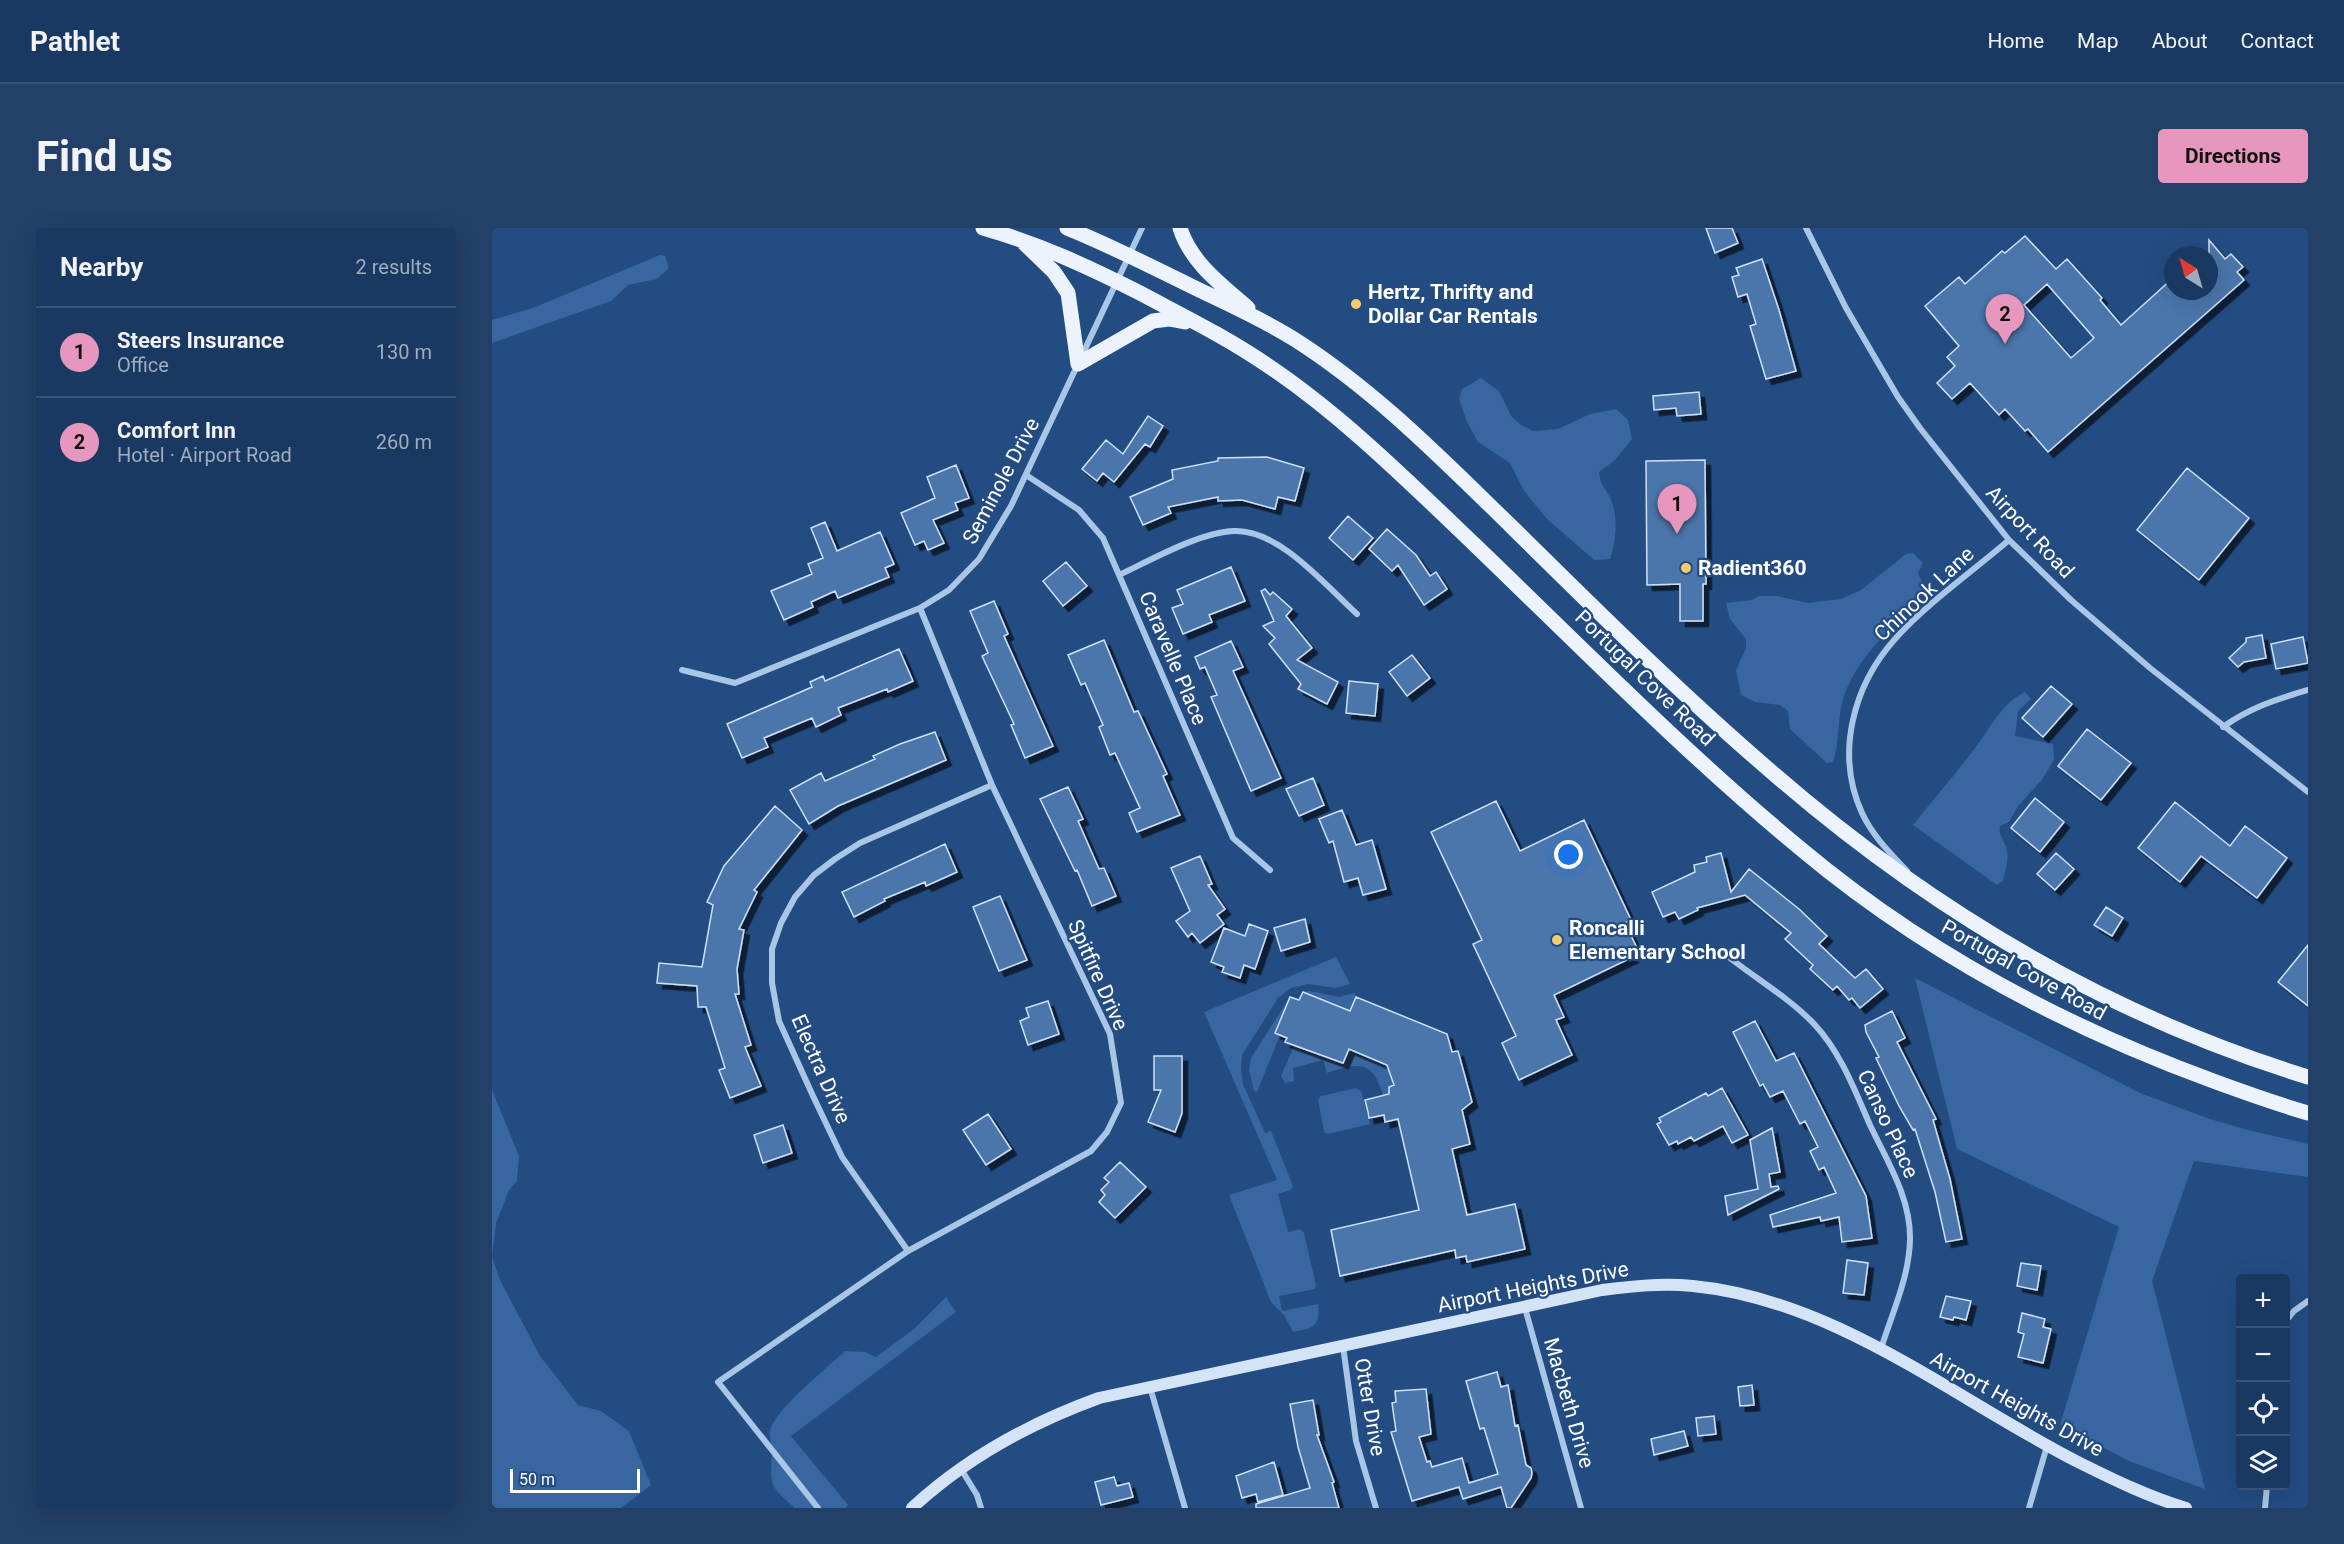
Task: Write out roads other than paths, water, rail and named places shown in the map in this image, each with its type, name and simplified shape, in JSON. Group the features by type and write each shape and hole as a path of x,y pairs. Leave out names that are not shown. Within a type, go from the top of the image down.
{"main road":[{"name":"Portugal Cove Road","path":"983,228 1056,252 1209,328 1270,367 1344,423 1435,506 1720,779 1853,891 1958,961 2086,1030 2161,1062 2308,1113"},
{"name":"Portugal Cove Road","path":"1067,228 1264,321 1296,340 1366,391 1398,418 1673,684 1775,776 1871,854 1934,899 2038,963 2092,991 2184,1033 2308,1077"},
{"path":"1180,228 1191,251 1208,273 1264,321"},
{"path":"1018,238 1046,264 1068,293 1078,364 1153,321 1169,319 1209,328"}],"street":[{"name":"Seminole Drive","path":"682,670 735,683 920,608 949,590 980,559 1026,475 1142,228"},
{"name":"Airport Road","path":"1806,228 1852,317 1898,397 2009,540 2071,600 2150,668 2308,792"},
{"name":"Caravelle Place","path":"1026,475 1062,497 1090,520 1103,538 1233,838 1270,870"},
{"path":"1119,575 1209,535 1236,531 1271,540 1293,555 1357,614"},
{"name":"Chinook Lane","path":"1934,899 1883,846 1862,813 1853,785 1849,762 1850,733 1854,712 1863,686 1876,662 1895,638 2009,540"},
{"name":"Spitfire Drive","path":"818,1508 718,1382 908,1251 1091,1151 1107,1132 1121,1103 1110,1034 992,785 920,608"},
{"path":"2223,726 2241,714 2263,704 2308,690"},
{"name":"Electra Drive","path":"908,1251 842,1157 779,1021 772,983 772,949 781,923 795,897 813,875 860,843 992,785"},
{"name":"Canso Place","path":"1730,958 1805,1014 1828,1041 1847,1075 1898,1183 1908,1218 1909,1251 1900,1292 1881,1349"},
{"name":"Airport Heights Drive","path":"912,1508 961,1468 1009,1438 1065,1410 1099,1398 1602,1290 1626,1286 1693,1286 1768,1300 1843,1329 2099,1473 2186,1508"},
{"path":"2290,1316 2308,1301"},
{"name":"Macbeth Drive","path":"1525,1308 1581,1508"},
{"name":"Otter Drive","path":"1343,1345 1356,1441 1376,1508"},
{"path":"1150,1386 1185,1508"},
{"path":"2029,1508 2048,1446"},
{"path":"961,1468 977,1495 981,1508"},
{"path":"2265,1508 2267,1490"}],"place":[{"name":"Hertz, Thrifty and Dollar Car Rentals","path":"1356,304"},
{"name":"Comfort Inn","path":"2005,344"},
{"name":"Steers Insurance","path":"1677,534"},
{"name":"Radient360","path":"1686,568"},
{"name":"Roncalli Elementary School","path":"1557,940"}]}
